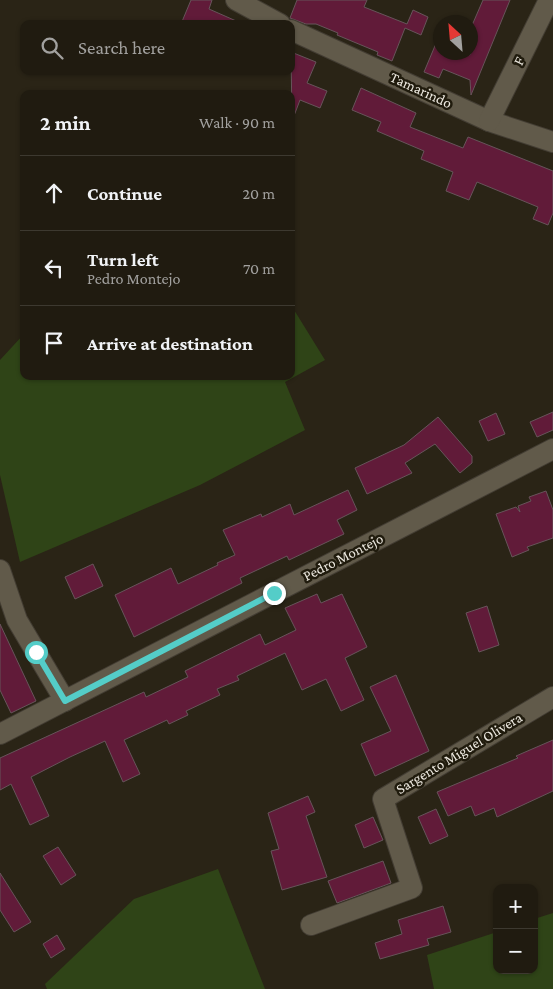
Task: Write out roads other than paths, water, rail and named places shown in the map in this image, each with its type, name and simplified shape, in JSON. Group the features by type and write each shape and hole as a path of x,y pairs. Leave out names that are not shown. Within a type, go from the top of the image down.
{"street":[{"path":"236,0 273,20"},
{"name":"F","path":"489,121 549,0"},
{"name":"Tamarindo","path":"295,32 489,121 553,142"},
{"name":"Pedro Montejo","path":"0,734 553,449"},
{"path":"0,570 17,620 65,701"},
{"name":"Sargento Miguel Olivera","path":"312,925 412,888 383,799 553,697"}]}
